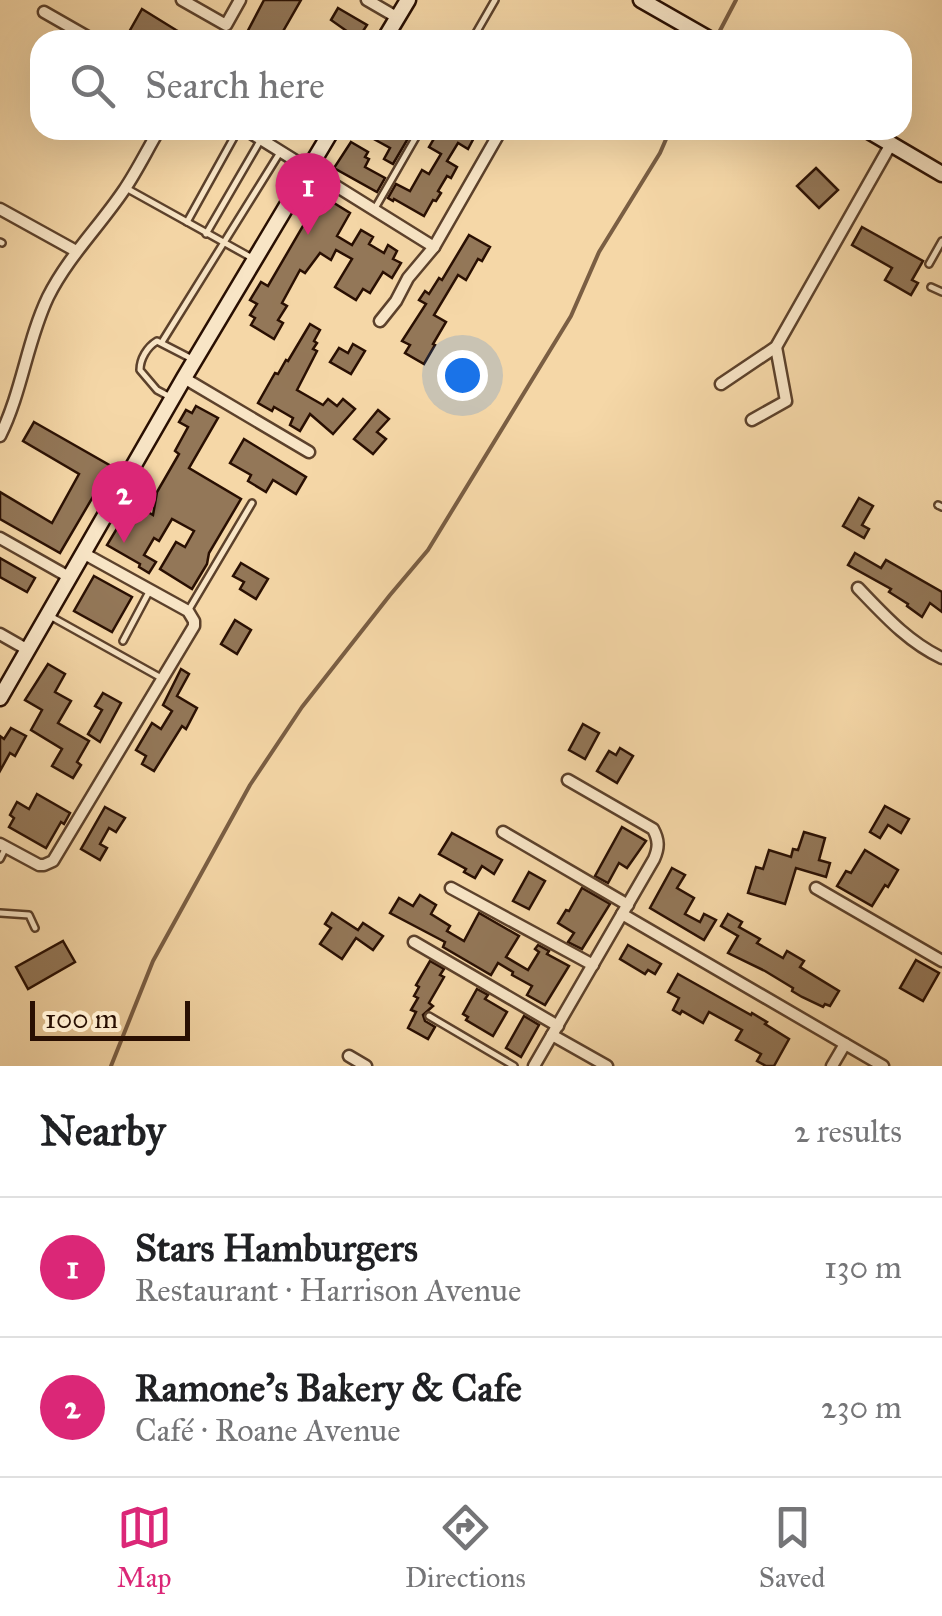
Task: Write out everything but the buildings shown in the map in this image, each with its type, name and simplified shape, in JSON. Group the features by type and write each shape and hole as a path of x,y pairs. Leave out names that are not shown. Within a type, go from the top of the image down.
{"main road":[{"path":"390,30 408,0"},
{"path":"642,0 694,30"},
{"path":"0,698 326,140"},
{"path":"885,140 942,174"}],"street":[{"path":"182,0 226,25 240,0"},
{"path":"367,0 398,18"},
{"path":"44,12 75,30"},
{"path":"0,436 12,412 42,312 56,284 76,251 126,188 152,140"},
{"path":"263,140 434,247"},
{"path":"380,321 434,247 495,140"},
{"path":"720,384 776,348 892,144"},
{"path":"0,209 76,251"},
{"path":"752,420 786,401 776,348"},
{"path":"184,378 309,452"},
{"path":"0,538 69,578"},
{"path":"3,846 39,865 52,860 194,626 191,614 83,553"},
{"path":"858,588 905,635 942,658"},
{"path":"0,634 28,650"},
{"path":"534,1066 658,846 653,829 568,780"},
{"path":"504,832 883,1066"},
{"path":"451,888 593,965"},
{"path":"816,888 942,961"},
{"path":"414,942 607,1066"},
{"path":"832,1066 845,1044"},
{"path":"349,1056 366,1066"}],"lane":[{"path":"478,30 495,0"},
{"path":"187,222 232,140"},
{"path":"206,234 260,140"},
{"path":"374,210 414,140"},
{"path":"162,342 281,151"},
{"path":"126,188 254,260"},
{"path":"929,264 942,241"},
{"path":"931,287 942,292"},
{"path":"172,398 157,390 140,370 140,363 157,340 194,360"},
{"path":"191,614 252,503"},
{"path":"123,640 150,590"},
{"path":"47,615 164,680"},
{"path":"0,859 3,846"},
{"path":"0,913 28,915 35,928"},
{"path":"428,1016 514,1066"}],"waterway":[{"path":"720,30 736,0"},
{"path":"111,1066 153,961 250,785 302,707 428,550 571,316 599,252 666,140"}],"place":[{"name":"Stars Hamburgers","path":"308,235"},
{"name":"Ramone's Bakery & Cafe","path":"124,543"}]}
